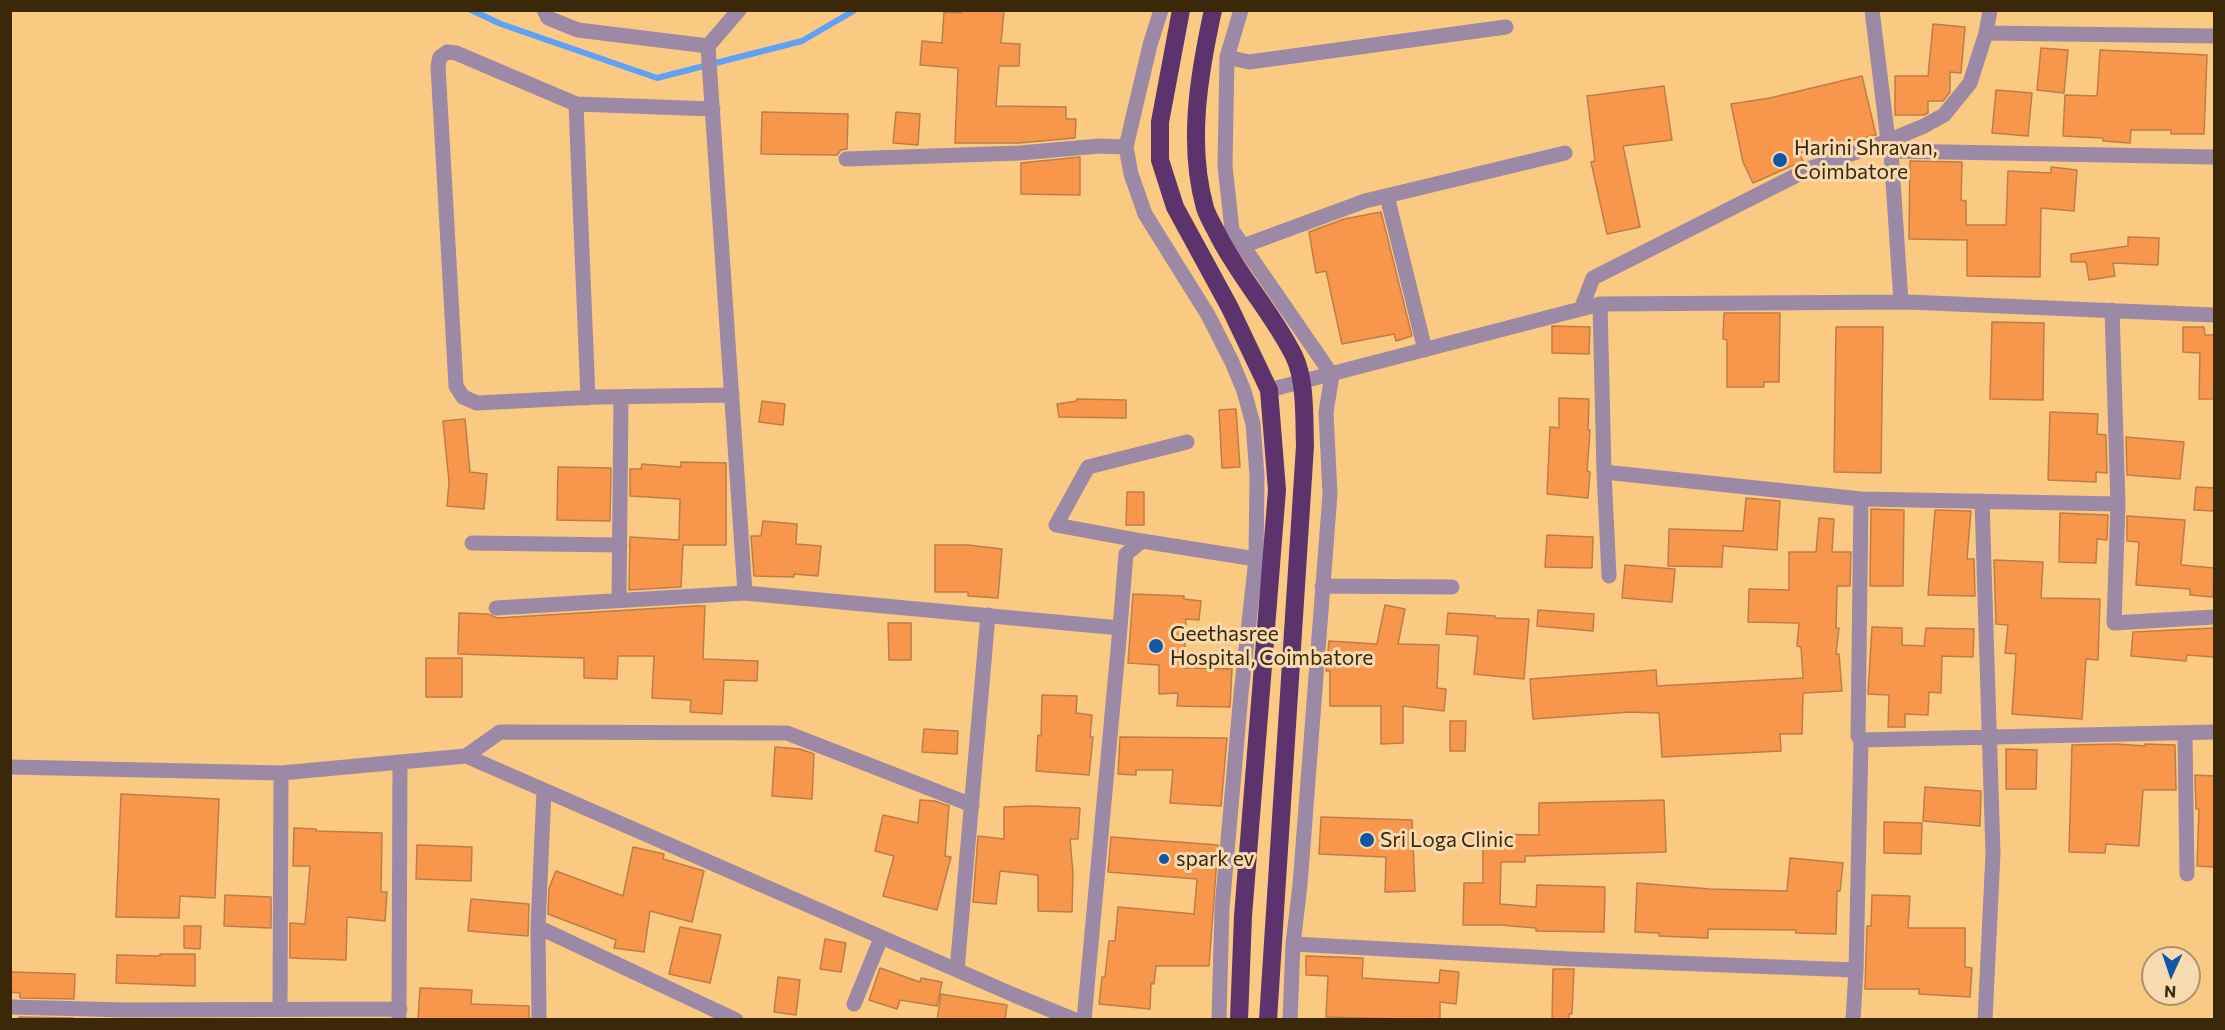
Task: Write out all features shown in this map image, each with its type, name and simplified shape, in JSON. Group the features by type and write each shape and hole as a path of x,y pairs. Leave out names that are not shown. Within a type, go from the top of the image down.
{"highway":[{"path":"1181,10 1160,122 1161,160 1175,207 1230,308 1269,390 1277,490 1243,916 1239,1020"},
{"path":"1213,10 1201,64 1197,117 1197,167 1205,210 1224,247 1295,358 1301,381 1305,446 1268,1020"}],"street":[{"path":"544,10 548,18 578,30 709,47"},
{"path":"739,10 709,47 745,592"},
{"path":"1161,10 1149,45 1126,147 1131,174 1145,214 1208,315 1232,362 1244,390 1253,424 1257,466 1256,559 1241,694 1222,908 1219,1020"},
{"path":"1241,10 1227,57 1225,165 1232,230 1332,375 1326,412 1330,494 1300,885 1293,944 1290,1020"},
{"path":"1872,10 1889,146 1901,302"},
{"path":"1581,309 1593,279 1811,168 1889,146 1944,115 1970,83 1986,33 1990,10"},
{"path":"1227,57 1249,62 1506,27"},
{"path":"1986,33 2214,36"},
{"path":"713,108 576,104 456,53 447,52 440,57 438,66 456,386 463,397 477,403 732,395"},
{"path":"576,104 588,398"},
{"path":"846,159 1020,153 1099,146 1126,147"},
{"path":"1889,146 2214,158"},
{"path":"1244,246 1365,201 1565,153"},
{"path":"1386,196 1425,350"},
{"path":"1269,390 1600,304 1901,302 2214,315"},
{"path":"1600,304 1609,576"},
{"path":"2112,310 2118,504 2114,623 2214,617"},
{"path":"619,600 621,397"},
{"path":"1187,442 1088,467 1056,525 1256,559"},
{"path":"1604,472 1861,499 2118,504"},
{"path":"1853,1020 1861,740 1858,736 1861,499"},
{"path":"1982,501 1993,853 1985,1020"},
{"path":"1084,1020 1126,554 1142,541"},
{"path":"472,543 620,545"},
{"path":"1322,586 1452,587"},
{"path":"496,608 745,592 1120,627"},
{"path":"957,970 988,615"},
{"path":"466,756 500,732 787,733 972,805"},
{"path":"1861,740 2214,732"},
{"path":"2185,733 2187,874"},
{"path":"10,767 281,772 466,756 881,938 1075,1020"},
{"path":"10,1007 126,1015 399,1014 400,762"},
{"path":"281,772 284,1013"},
{"path":"539,1020 538,927 544,791"},
{"path":"538,927 736,1020"},
{"path":"854,1004 881,938"},
{"path":"1293,944 1592,960 1856,970"}],"building":[{"path":"962,10 1004,10 1001,43 1020,44 1019,66 999,66 996,106 1066,107 1066,119 1076,119 1075,138 1019,143 955,143 958,68 920,65 922,41 942,43 944,12 961,13"},
{"path":"1933,24 1965,27 1961,73 1950,72 1950,92 1943,101 1928,101 1928,113 1895,115 1895,76 1928,76"},
{"path":"2041,48 2068,50 2064,93 2037,90"},
{"path":"2100,50 2207,55 2204,134 2171,134 2171,130 2131,130 2130,143 2103,141 2103,138 2063,136 2065,95 2097,96"},
{"path":"1862,76 1876,135 1799,153 1803,161 1753,183 1743,162 1731,104 1770,98"},
{"path":"1664,86 1672,140 1623,146 1640,227 1607,234 1591,162 1595,161 1587,96"},
{"path":"1996,90 2032,93 2028,136 1992,133"},
{"path":"762,112 848,114 847,149 841,150 837,155 761,154"},
{"path":"896,112 920,114 918,145 893,143"},
{"path":"1080,157 1080,195 1021,194 1021,163"},
{"path":"1910,161 1962,162 1961,200 1966,201 1966,225 2006,225 2008,171 2051,173 2051,167 2077,170 2074,211 2041,208 2040,277 1967,276 1967,240 1909,239"},
{"path":"1381,212 1412,336 1396,341 1394,334 1342,344 1326,271 1316,273 1309,232 1344,219"},
{"path":"2128,237 2159,238 2158,265 2113,263 2115,276 2089,280 2086,262 2071,262 2071,254 2128,246"},
{"path":"1724,313 1780,313 1779,382 1764,382 1764,387 1727,387 1727,340 1723,339"},
{"path":"1992,322 2044,323 2043,400 1990,399"},
{"path":"1552,326 1590,327 1589,354 1552,353"},
{"path":"1836,327 1883,327 1881,473 1834,472"},
{"path":"2183,327 2204,327 2205,335 2214,335 2214,399 2199,399 2200,353 2183,352"},
{"path":"1559,398 1589,399 1588,498 1547,494 1550,427 1559,428"},
{"path":"1077,399 1126,400 1126,418 1059,417 1057,404 1077,401"},
{"path":"762,401 785,404 783,425 759,422"},
{"path":"1236,409 1240,467 1222,468 1219,410"},
{"path":"2050,412 2098,414 2097,434 2106,435 2107,473 2096,472 2096,482 2048,480"},
{"path":"465,419 470,472 487,474 484,509 447,506 449,482 443,421"},
{"path":"2126,437 2184,442 2180,479 2127,475"},
{"path":"681,462 726,463 726,545 683,545 681,587 629,590 630,537 679,540 680,499 630,496 630,469 641,469 642,464 681,467"},
{"path":"558,467 611,468 610,521 557,520"},
{"path":"2196,487 2214,488 2214,511 2194,510"},
{"path":"1127,492 1144,492 1144,525 1126,525"},
{"path":"1746,498 1780,501 1777,550 1723,546 1722,567 1668,566 1669,529 1743,531"},
{"path":"1871,509 1904,510 1903,586 1870,586"},
{"path":"1935,510 1971,511 1967,559 1974,559 1975,596 1928,595"},
{"path":"2060,513 2108,515 2107,540 2097,539 2096,563 2059,562"},
{"path":"2127,516 2185,520 2181,565 2214,568 2213,597 2190,595 2190,589 2136,585 2139,542 2127,541"},
{"path":"1819,518 1834,519 1832,552 1851,552 1850,586 1837,586 1836,628 1839,628 1836,654 1839,654 1842,691 1803,693 1802,734 1780,734 1781,751 1662,757 1659,713 1630,712 1533,719 1530,679 1656,670 1657,686 1803,678 1801,647 1797,646 1799,623 1748,622 1749,589 1789,590 1789,552 1816,552"},
{"path":"763,521 797,524 796,544 821,546 818,576 794,574 794,577 754,576 751,536 761,536"},
{"path":"1547,535 1593,537 1592,568 1545,567"},
{"path":"935,545 968,545 1002,549 998,598 968,596 968,592 935,592"},
{"path":"1994,560 2043,562 2041,598 2100,599 2098,660 2086,659 2082,719 2012,714 2016,654 2005,653 2008,625 1996,624"},
{"path":"1625,565 1675,569 1672,602 1622,598"},
{"path":"1133,594 1184,596 1184,599 1201,601 1199,620 1186,619 1184,668 1232,669 1230,707 1177,706 1178,693 1159,694 1159,665 1128,663"},
{"path":"1385,605 1405,609 1398,644 1439,645 1437,688 1446,689 1444,711 1403,706 1403,743 1381,744 1381,706 1330,706 1330,671 1326,671 1329,641 1377,644"},
{"path":"705,606 703,659 758,661 757,681 724,680 722,714 690,712 691,700 652,698 654,656 618,656 617,679 584,678 584,658 458,654 459,613 488,614 497,618"},
{"path":"1538,610 1594,614 1593,631 1537,626"},
{"path":"1448,613 1529,619 1524,679 1474,674 1478,636 1446,634"},
{"path":"888,623 911,623 911,660 889,660"},
{"path":"1872,627 1902,628 1902,645 1924,646 1926,628 1974,629 1973,657 1942,656 1941,693 1929,692 1928,715 1905,714 1905,727 1888,727 1889,695 1868,694"},
{"path":"2214,628 2214,657 2187,655 2186,661 2131,656 2133,632"},
{"path":"426,658 462,658 462,697 426,697"},
{"path":"1042,695 1077,696 1076,713 1092,715 1090,737 1093,737 1089,775 1036,771 1038,735 1041,736"},
{"path":"1450,721 1466,721 1465,751 1450,751"},
{"path":"924,729 958,731 957,754 922,752"},
{"path":"1120,737 1227,738 1221,806 1170,803 1173,770 1136,770 1136,775 1118,774"},
{"path":"2072,745 2175,745 2176,790 2143,790 2139,846 2106,844 2105,853 2069,852"},
{"path":"775,747 800,749 814,754 812,799 772,796"},
{"path":"2006,749 2037,750 2036,789 2006,789"},
{"path":"2195,775 2214,776 2214,867 2197,866 2199,809 2196,809"},
{"path":"1925,787 1981,791 1980,826 1923,821"},
{"path":"121,794 219,799 215,898 180,896 179,918 116,917"},
{"path":"920,800 935,801 949,806 945,856 951,857 937,910 883,896 894,856 875,851 883,815 918,823"},
{"path":"1664,800 1666,852 1525,856 1525,862 1501,862 1500,904 1536,907 1537,885 1605,887 1604,932 1536,931 1536,928 1500,925 1463,925 1464,883 1483,883 1483,834 1539,835 1539,803"},
{"path":"1004,807 1080,808 1078,839 1070,839 1073,873 1072,912 1038,911 1038,875 1000,871 996,904 973,902 978,836 1004,839"},
{"path":"1321,817 1412,820 1415,891 1385,892 1386,857 1319,854"},
{"path":"1884,822 1922,823 1921,854 1884,853"},
{"path":"294,828 382,833 381,892 387,892 385,921 347,917 346,960 290,958 290,923 305,924 310,866 293,866"},
{"path":"1111,837 1218,845 1209,966 1156,966 1154,984 1151,983 1150,1009 1099,1004 1109,941 1115,941 1118,907 1194,914 1197,879 1108,872"},
{"path":"417,845 472,847 471,881 416,879"},
{"path":"633,847 664,854 663,859 704,871 692,922 650,911 644,952 614,948 616,940 548,914 549,888 556,871 623,896"},
{"path":"1790,858 1843,863 1840,891 1837,891 1836,934 1796,933 1796,930 1708,929 1708,938 1659,936 1659,933 1635,932 1637,883 1710,889 1787,891"},
{"path":"225,895 271,897 271,928 224,926"},
{"path":"1872,895 1910,896 1908,928 1965,928 1965,967 1972,968 1970,997 1919,994 1919,989 1865,989 1867,926 1871,926"},
{"path":"471,899 529,904 528,936 468,931"},
{"path":"184,926 201,926 200,949 184,948"},
{"path":"680,927 721,935 710,983 669,974"},
{"path":"825,939 846,943 841,972 820,969"},
{"path":"160,954 195,954 195,986 116,983 117,955 160,956"},
{"path":"1306,956 1363,958 1362,978 1439,983 1440,970 1459,972 1456,1004 1440,1002 1440,1020 1326,1017 1328,976 1306,975"},
{"path":"880,968 920,982 921,978 942,982 937,1006 900,1000 897,1009 869,1000"},
{"path":"1553,969 1574,969 1572,1014 1569,1014 1569,1020 1552,1020"},
{"path":"10,972 75,974 74,999 20,998 20,993 10,992"},
{"path":"778,977 800,980 796,1015 774,1012"},
{"path":"420,988 472,990 471,1004 529,1006 529,1020 418,1020"},
{"path":"941,994 1007,1005 1005,1020 937,1020"},
{"path":"19,1017 73,1018 19,1020"}],"waterway":[{"path":"471,10 501,24 657,78 802,41 855,10"}],"place":[{"name":"Harini Shravan, Coimbatore","path":"1780,160"},
{"name":"Geethasree Hospital, Coimbatore","path":"1156,646"},
{"name":"Sri Loga Clinic","path":"1367,840"},
{"name":"spark ev","path":"1164,859"}]}
